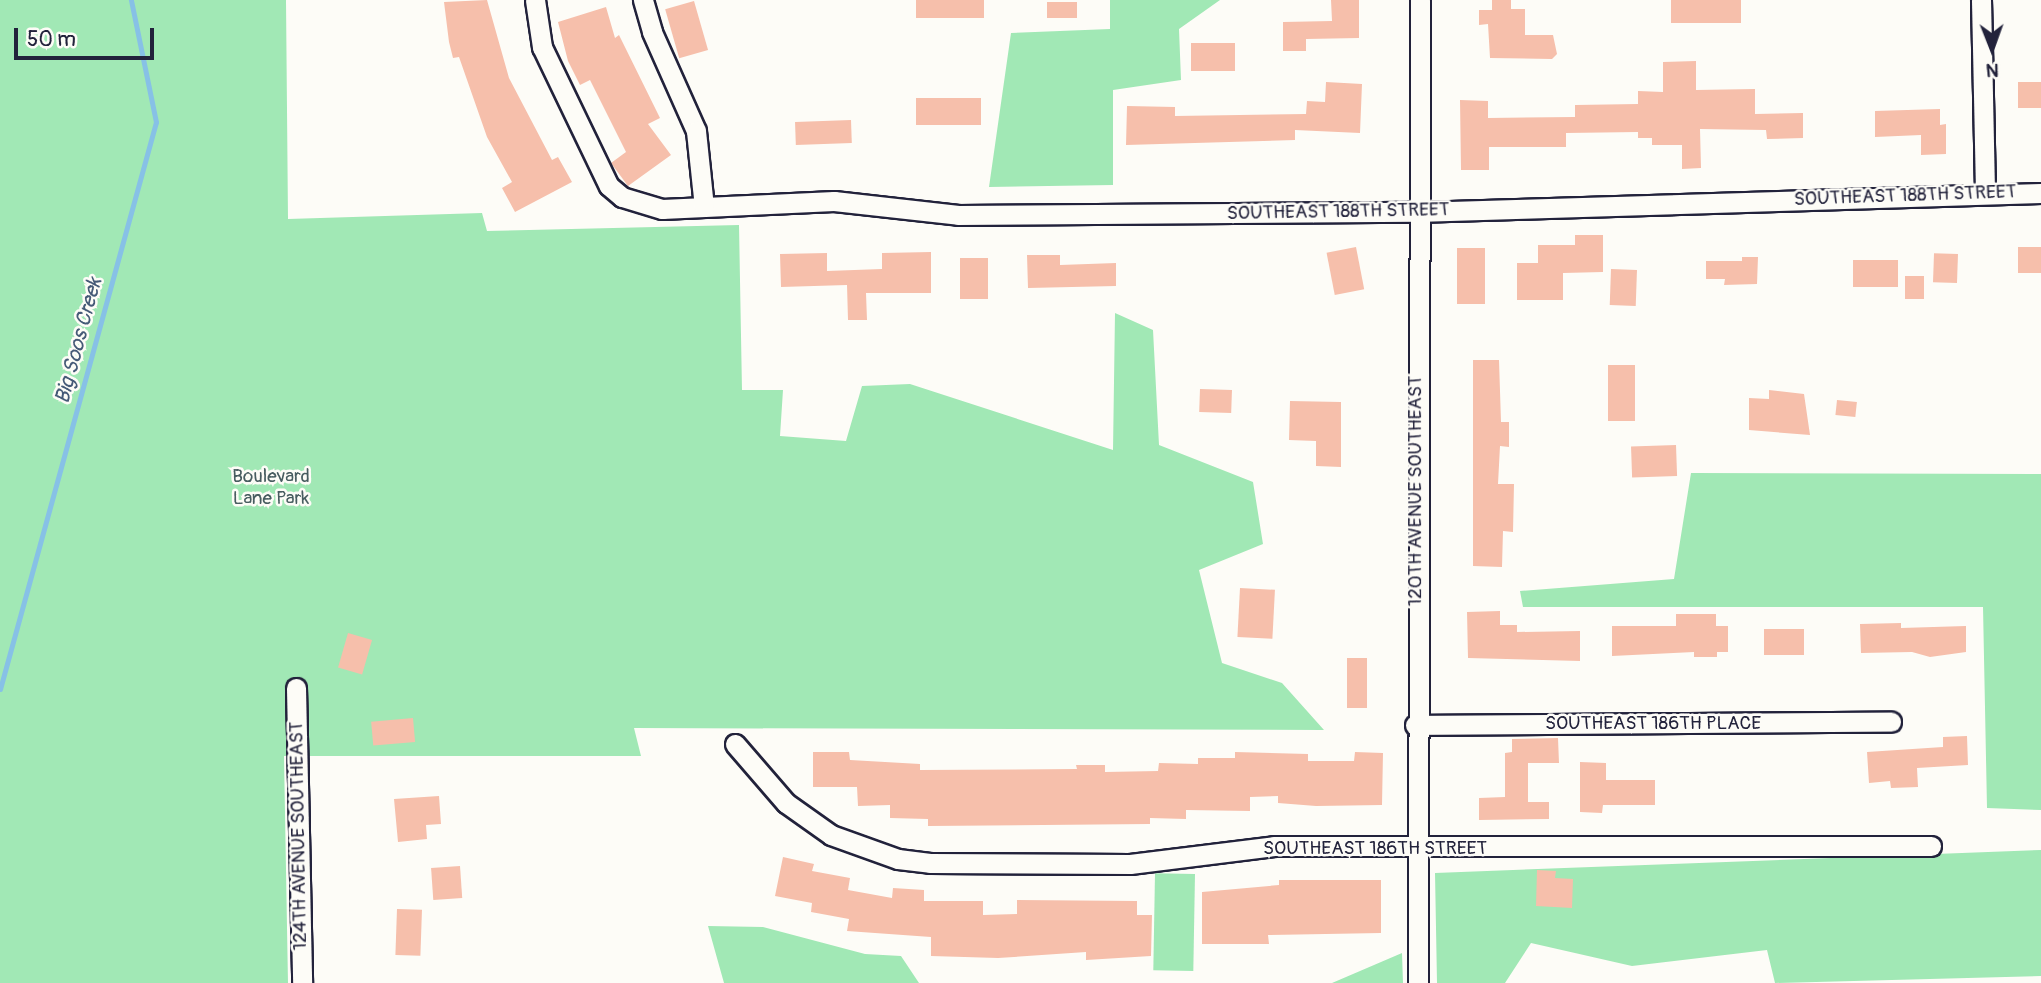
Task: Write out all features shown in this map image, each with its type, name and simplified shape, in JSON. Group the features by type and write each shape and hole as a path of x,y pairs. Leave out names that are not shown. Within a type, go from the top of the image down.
{"street":[{"name":"SOUTHEAST 188TH STREET","path":"535,0 542,47 562,96 609,186 637,204 662,209 834,201 958,215 1416,212 2041,193"},
{"path":"643,0 652,32 696,131 704,207"},
{"name":"120TH AVENUE SOUTHEAST","path":"1418,983 1415,725 1416,212 1420,0"},
{"path":"1981,0 1985,193"},
{"name":"124TH AVENUE SOUTHEAST","path":"296,688 302,983"},
{"name":"SOUTHEAST 186TH PLACE","path":"1415,725 1891,722"},
{"name":"SOUTHEAST 186TH STREET","path":"734,744 755,772 797,811 831,835 898,859 1130,864 1274,846 1931,846"}],"green space":[{"name":"Boulevard Lane Park","path":"0,0 286,0 288,219 482,213 487,231 739,225 742,390 783,390 780,436 846,441 862,386 910,384 1113,450 1115,313 1153,330 1159,445 1253,482 1263,544 1199,570 1222,663 1282,683 1324,730 634,728 641,756 284,756 288,983 0,983"},
{"path":"1110,0 1220,0 1179,29 1181,80 1113,90 1113,185 989,187 1011,33 1110,29"},
{"path":"1691,473 2041,474 2041,810 1987,808 1983,607 1523,607 1520,591 1674,579"},
{"path":"2041,850 2041,976 1775,983 1767,950 1632,966 1531,943 1505,983 1437,983 1435,873"},
{"path":"1155,873 1195,874 1193,971 1153,970"},
{"path":"708,926 763,927 865,954 901,956 919,983 724,983"},
{"path":"1402,953 1403,983 1332,983"}],"building":[{"path":"487,0 509,78 552,160 558,157 572,182 515,212 502,188 512,182 487,137 459,57 453,58 449,42 444,2"},
{"path":"916,0 984,0 984,18 916,18"},
{"path":"1331,0 1359,0 1359,38 1306,39 1306,51 1283,51 1283,22 1332,21"},
{"path":"1492,0 1511,0 1511,9 1525,9 1525,35 1553,35 1557,54 1552,59 1490,58 1488,24 1479,25 1479,10 1492,10"},
{"path":"1671,0 1741,0 1741,23 1671,23"},
{"path":"694,1 708,50 679,58 665,9"},
{"path":"1047,2 1077,2 1077,18 1047,18"},
{"path":"606,7 615,38 619,35 660,118 648,124 671,155 628,186 611,163 626,152 590,80 580,85 568,61 558,22"},
{"path":"1191,43 1235,43 1235,71 1191,71"},
{"path":"1696,61 1696,90 1755,89 1755,114 1803,113 1803,138 1767,139 1766,130 1700,129 1701,168 1682,169 1682,145 1652,145 1652,138 1638,138 1638,132 1566,133 1566,147 1489,147 1489,170 1461,170 1460,100 1488,101 1488,118 1575,117 1575,105 1638,104 1638,91 1663,92 1663,62"},
{"path":"1326,82 1362,84 1360,133 1295,130 1295,140 1126,145 1127,106 1175,107 1175,116 1306,114 1307,101 1325,102"},
{"path":"2018,82 2041,82 2041,108 2018,108"},
{"path":"916,98 981,98 981,125 916,125"},
{"path":"1940,109 1940,125 1946,124 1946,154 1921,155 1921,135 1875,137 1875,111"},
{"path":"851,120 852,143 796,145 795,122"},
{"path":"1575,235 1603,235 1603,272 1563,273 1563,300 1517,300 1517,263 1538,263 1538,245 1575,245"},
{"path":"1356,247 1364,289 1335,295 1327,253"},
{"path":"2018,247 2041,247 2041,273 2018,273"},
{"path":"1457,248 1485,248 1485,304 1457,304"},
{"path":"931,252 931,293 866,293 867,320 848,320 847,285 781,287 780,254 827,253 827,271 882,269 882,253"},
{"path":"1934,253 1958,254 1957,283 1933,282"},
{"path":"1027,255 1060,255 1060,265 1116,263 1116,286 1028,288"},
{"path":"1742,257 1758,257 1757,284 1724,285 1725,279 1706,279 1706,261 1742,261"},
{"path":"960,258 988,258 988,299 960,299"},
{"path":"1853,260 1898,260 1898,287 1853,287"},
{"path":"1611,269 1637,270 1636,306 1610,305"},
{"path":"1905,276 1924,276 1924,299 1905,299"},
{"path":"1473,360 1499,360 1501,422 1509,422 1509,447 1500,446 1498,484 1514,484 1513,532 1503,531 1502,567 1473,566"},
{"path":"1608,365 1635,365 1635,421 1608,421"},
{"path":"1200,389 1232,390 1231,413 1199,412"},
{"path":"1769,390 1804,394 1810,435 1749,430 1749,398 1769,399"},
{"path":"1837,400 1857,402 1855,417 1835,415"},
{"path":"1290,401 1341,402 1341,467 1316,466 1316,441 1289,440"},
{"path":"1676,445 1677,476 1632,478 1631,447"},
{"path":"1240,588 1275,590 1272,639 1237,637"},
{"path":"1500,611 1500,625 1517,625 1517,632 1580,631 1580,661 1468,658 1467,612"},
{"path":"1676,614 1716,614 1716,626 1728,626 1728,652 1717,652 1717,657 1694,657 1694,652 1612,656 1612,626 1676,626"},
{"path":"1901,623 1901,628 1966,626 1966,652 1930,657 1912,652 1861,653 1860,624"},
{"path":"1764,629 1804,629 1804,655 1764,655"},
{"path":"348,633 372,640 362,674 338,668"},
{"path":"1347,658 1367,658 1367,708 1347,708"},
{"path":"413,718 415,742 373,746 371,722"},
{"path":"1967,736 1968,765 1917,768 1918,787 1891,788 1890,781 1869,783 1867,752 1943,747 1943,737"},
{"path":"1558,738 1559,763 1528,763 1528,802 1549,802 1549,819 1479,820 1479,798 1505,797 1505,753 1512,752 1512,739"},
{"path":"813,752 849,752 850,760 920,764 920,770 1077,769 1076,765 1105,765 1105,772 1158,771 1159,763 1198,764 1198,758 1235,758 1235,752 1308,754 1308,761 1354,761 1355,752 1383,753 1382,805 1316,806 1278,803 1278,796 1250,797 1250,811 1186,810 1186,819 1150,818 1150,824 928,826 928,819 890,818 890,805 858,806 857,787 813,787"},
{"path":"1580,762 1606,763 1606,780 1655,780 1655,805 1603,805 1602,813 1580,812"},
{"path":"439,796 441,824 426,825 427,839 398,842 394,799"},
{"path":"783,857 814,864 812,871 850,878 848,890 892,898 893,888 924,890 924,901 983,901 983,915 1017,914 1017,900 1137,901 1137,915 1152,915 1151,956 1086,960 1086,952 998,958 931,956 931,937 847,931 849,919 811,912 812,903 775,896"},
{"path":"460,866 462,898 433,900 431,868"},
{"path":"1537,870 1556,871 1555,878 1573,879 1572,908 1536,906"},
{"path":"1279,880 1381,880 1381,933 1268,935 1269,944 1202,944 1202,892 1279,885"},
{"path":"397,909 422,910 420,956 395,955"}],"waterway":[{"name":"Big Soos Creek","path":"0,689 156,122 131,0"}]}
